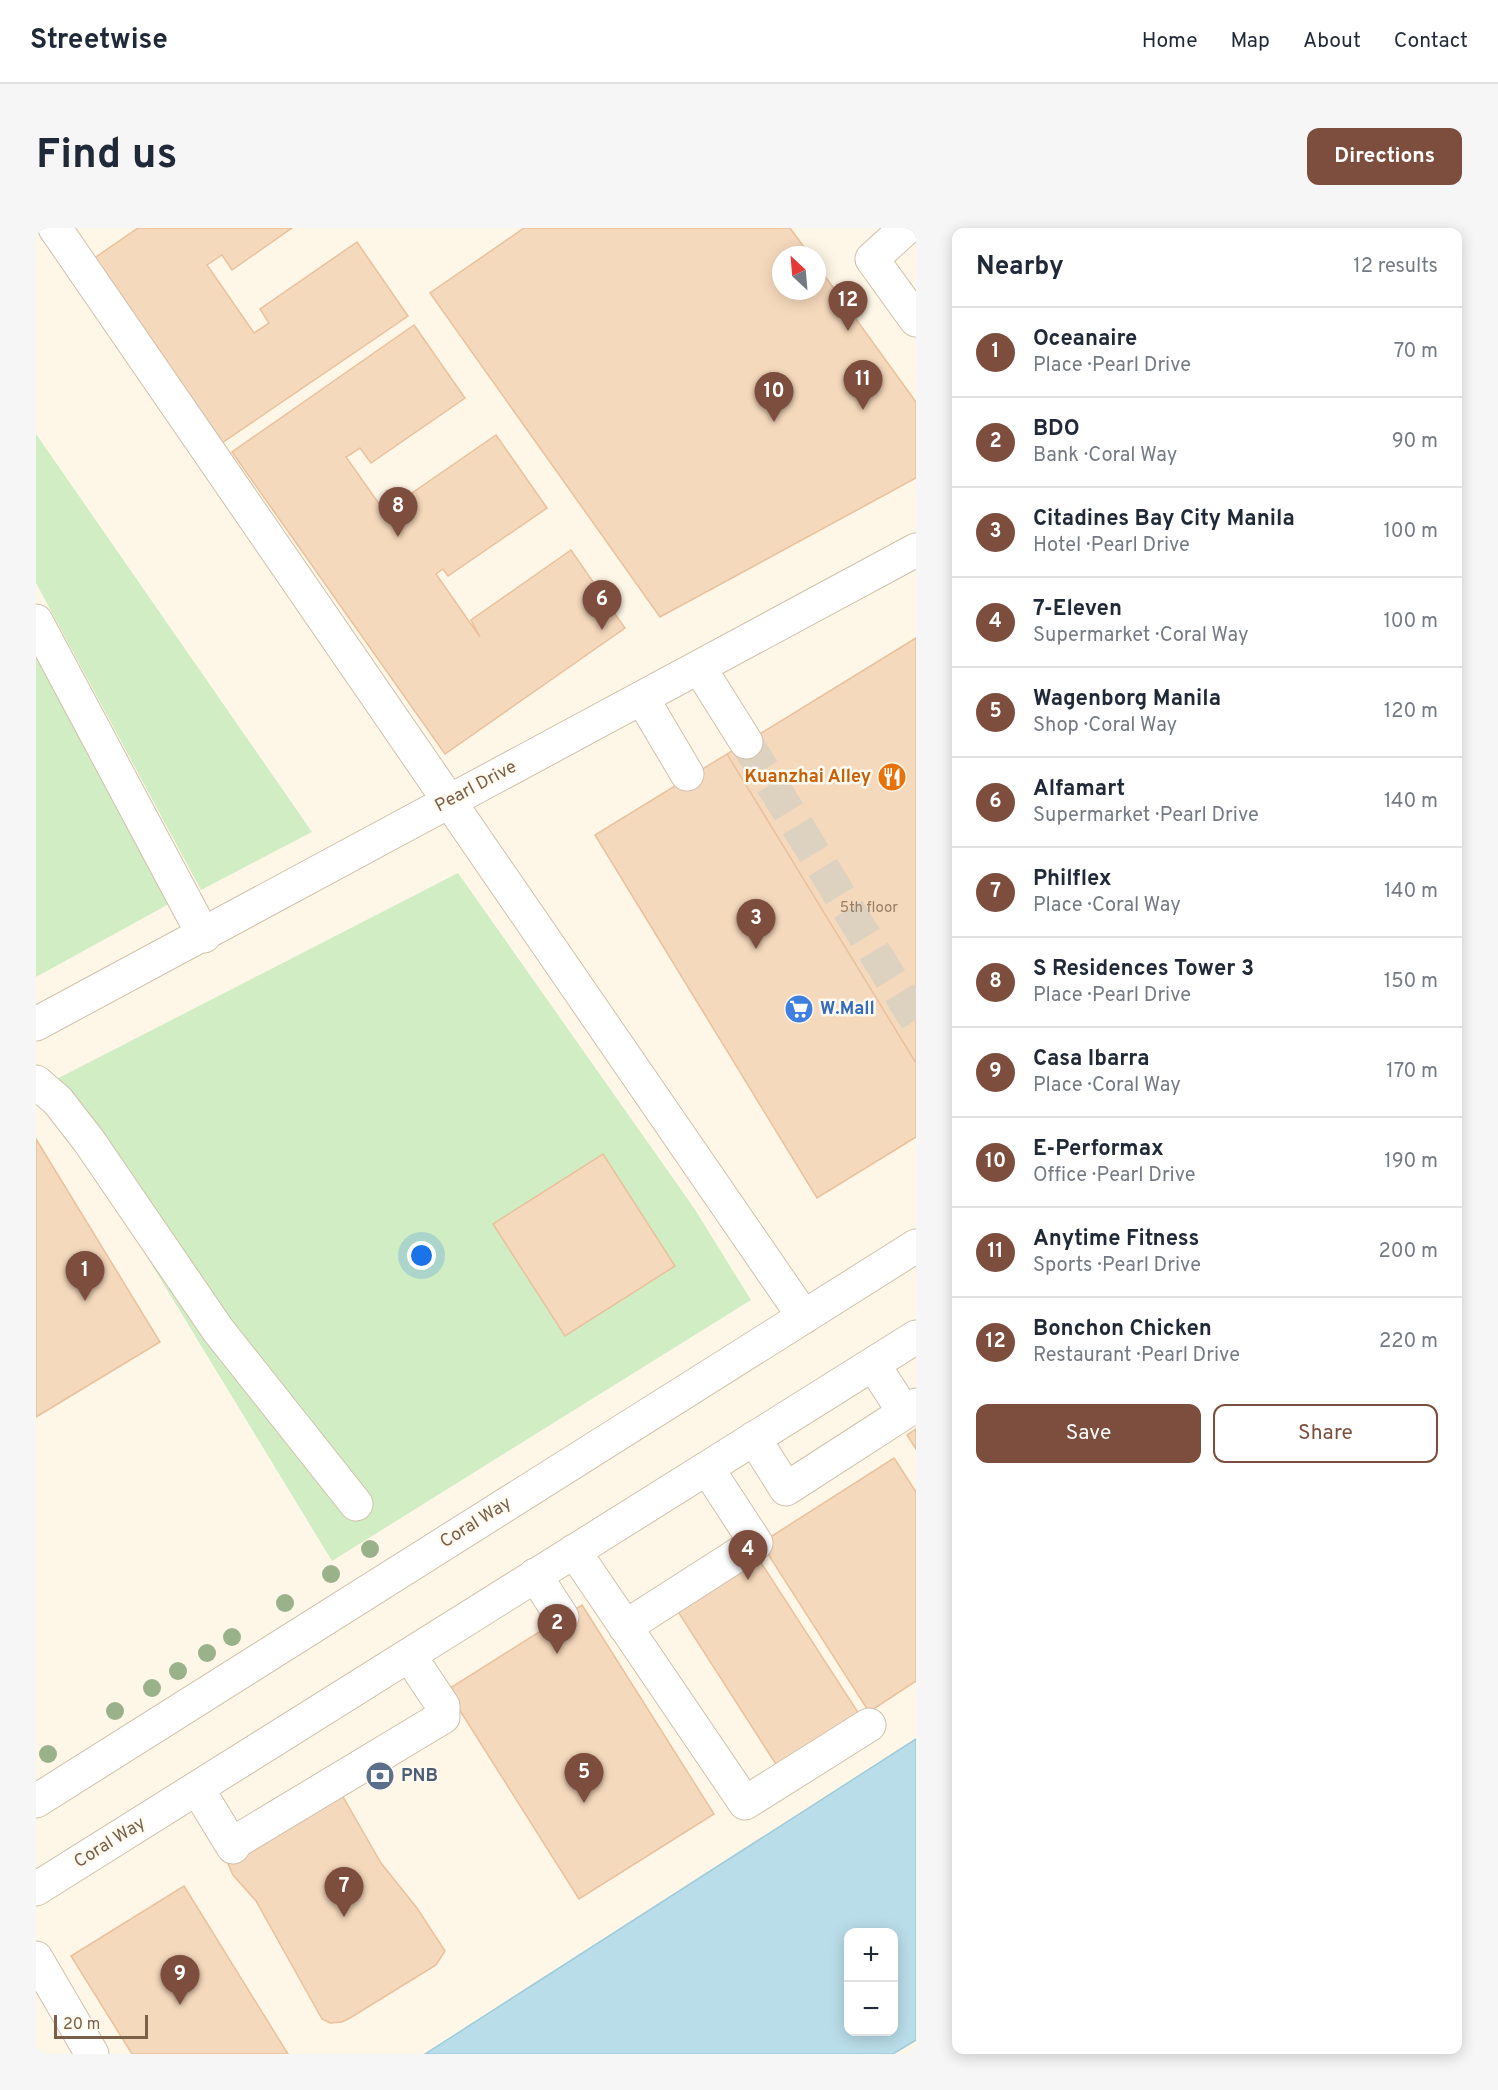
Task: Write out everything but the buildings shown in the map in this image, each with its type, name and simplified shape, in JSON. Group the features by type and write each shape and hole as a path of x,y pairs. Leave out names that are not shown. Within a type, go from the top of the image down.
{"street":[{"path":"55,228 804,1317"},
{"path":"906,228 872,259 916,320"},
{"name":"Pearl Drive","path":"36,1024 204,936 916,550"},
{"path":"36,621 204,936"},
{"path":"699,667 746,742"},
{"path":"642,698 687,774"},
{"path":"36,1082 58,1101 89,1141 218,1330 356,1504"},
{"name":"Coral Way","path":"36,1801 916,1246"},
{"name":"Coral Way","path":"36,1889 916,1337"},
{"path":"754,1438 792,1498 910,1409 873,1364"},
{"path":"625,1627 756,1543 707,1468"},
{"path":"574,1551 745,1803 869,1725"},
{"path":"536,1575 562,1617"},
{"path":"197,1788 232,1846 443,1717 443,1706 409,1655"},
{"path":"36,1958 92,2054"}],"green space":[{"path":"36,434 312,832 201,890 36,583"},
{"path":"36,640 178,899 36,977"},
{"path":"458,873 694,1208 751,1300 332,1561 43,1086"}],"water":[{"path":"916,1739 916,2040 893,2054 425,2054"}],"tunnel":[{"path":"746,742 916,1020"}],"place":[{"name":"Bonchon Chicken","path":"848,331"},
{"name":"Anytime Fitness","path":"863,410"},
{"name":"E-Performax","path":"774,422"},
{"name":"S Residences Tower 3","path":"398,537"},
{"name":"Alfamart","path":"602,630"},
{"name":"Kuanzhai Alley","path":"892,777"},
{"name":"Citadines Bay City Manila","path":"756,949"},
{"name":"W.Mall","path":"799,1009"},
{"name":"Oceanaire","path":"85,1301"},
{"name":"7-Eleven","path":"748,1580"},
{"name":"BDO","path":"557,1654"},
{"name":"PNB","path":"380,1776"},
{"name":"Wagenborg Manila","path":"584,1803"},
{"name":"Philflex","path":"344,1917"},
{"name":"Casa Ibarra","path":"180,2005"}]}
